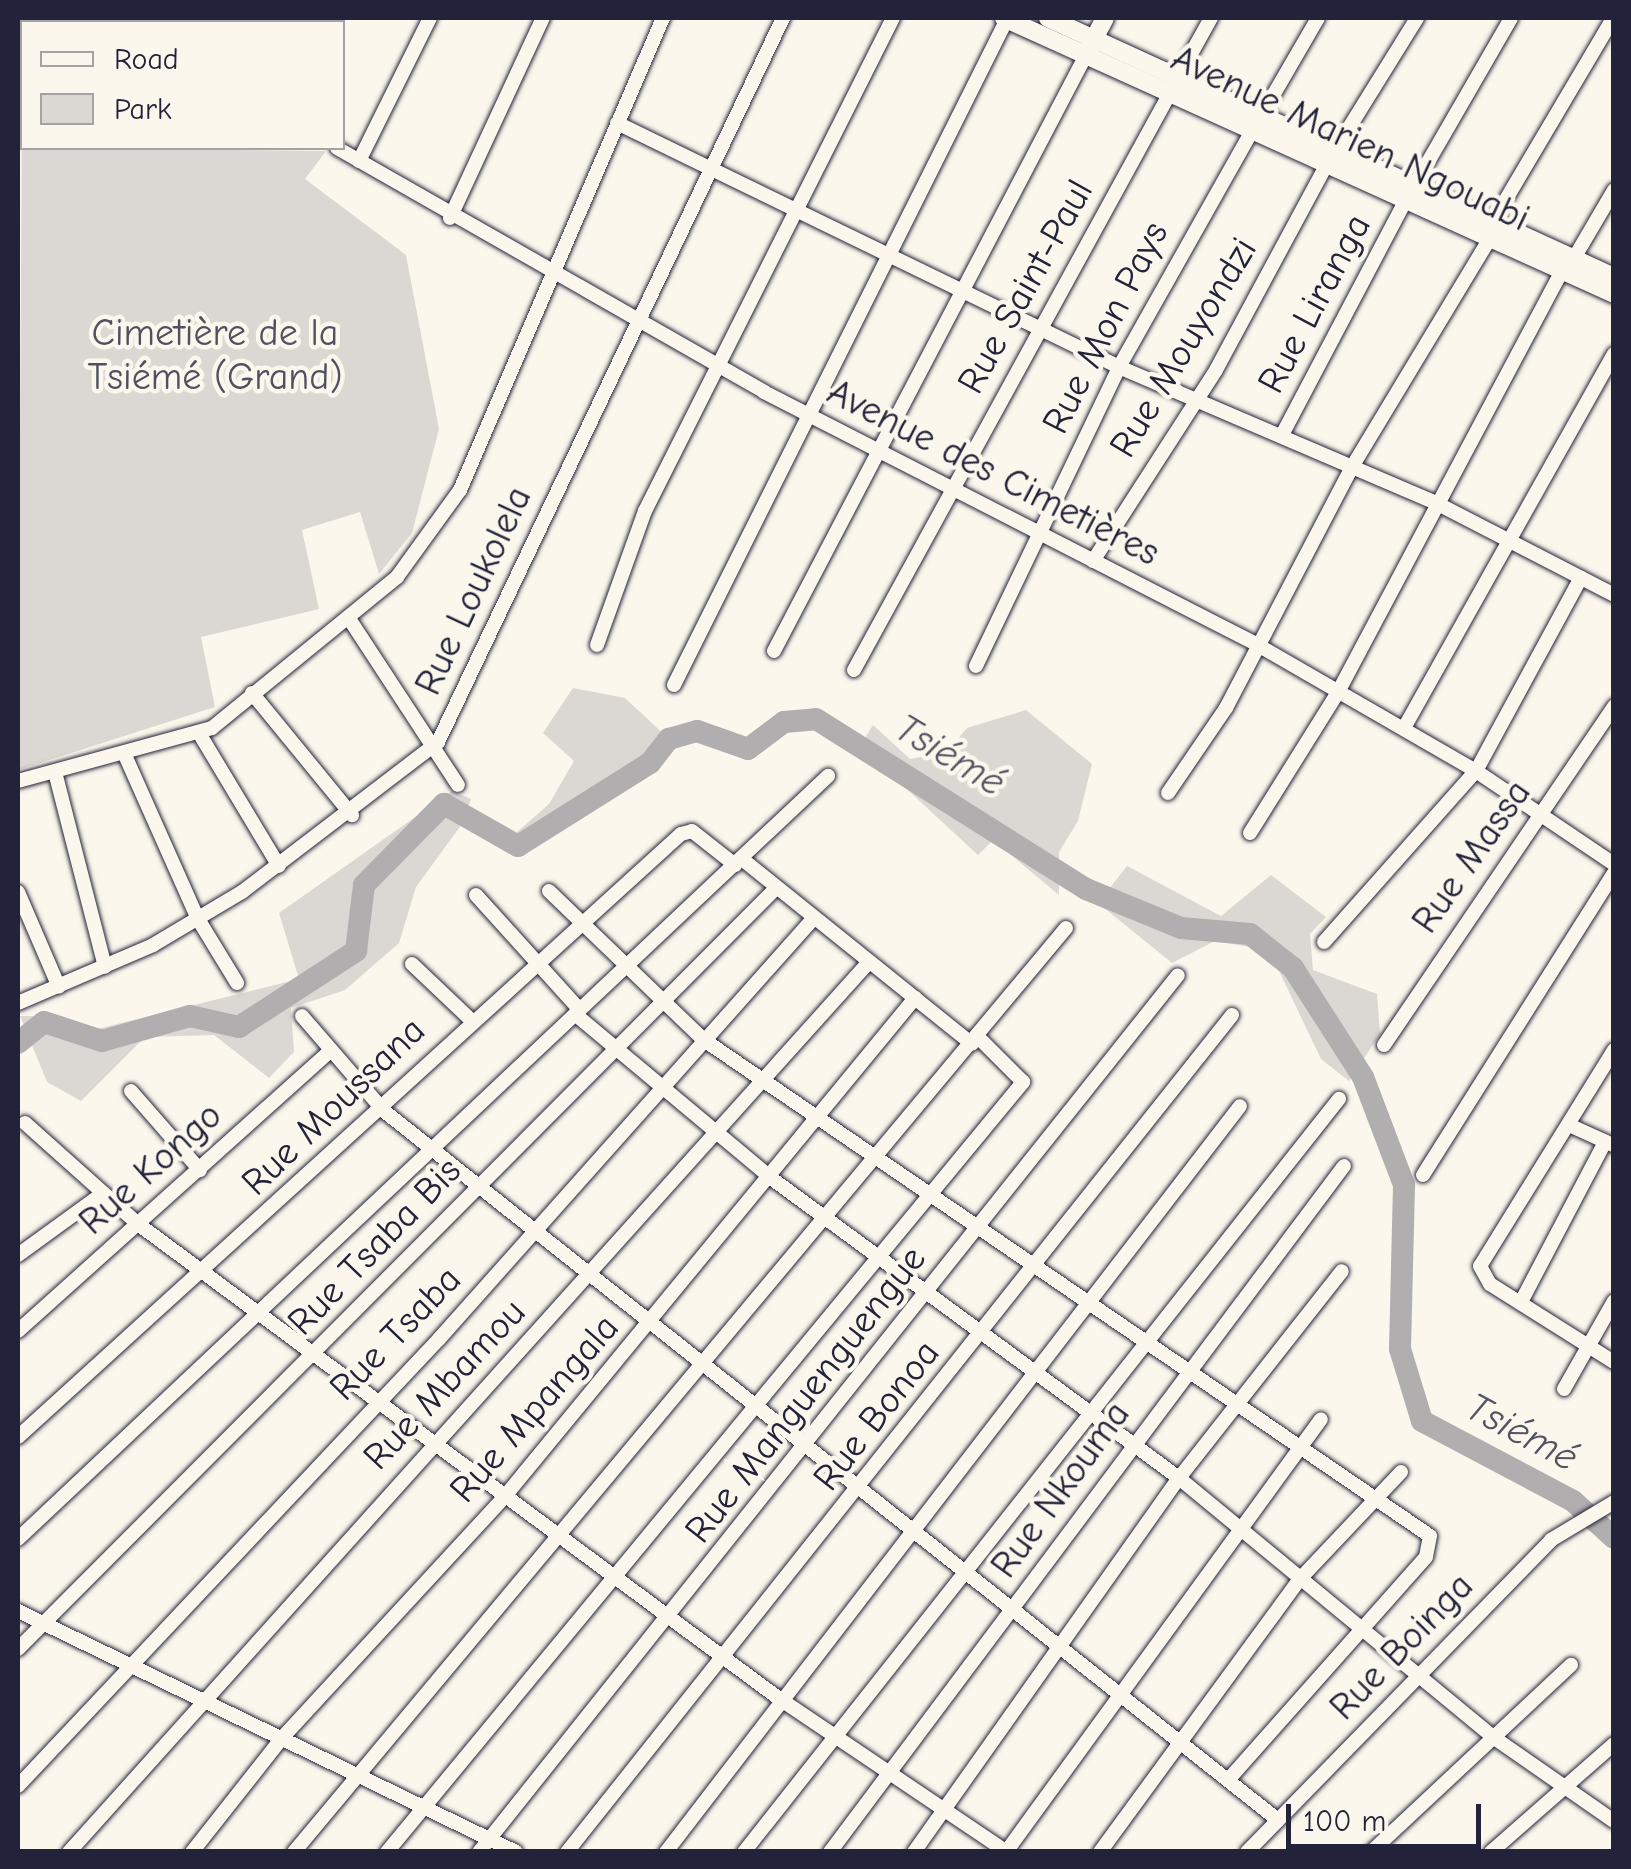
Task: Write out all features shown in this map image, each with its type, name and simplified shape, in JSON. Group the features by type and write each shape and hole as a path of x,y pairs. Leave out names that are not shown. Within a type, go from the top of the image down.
{"main road":[{"name":"Avenue Marien Ngouabi","path":"1006,18 1090,47 1491,230 1567,266 1614,294"},
{"path":"1048,18 1090,47 1105,18"},
{"path":"1567,266 1614,277"}],"street":[{"path":"359,162 430,18"},
{"path":"450,218 543,18"},
{"path":"18,781 199,733 350,620 397,577 460,490 549,275 663,18"},
{"name":"Rue Loukolela","path":"18,1003 105,968 198,920 352,815 438,742 783,18"},
{"path":"598,645 622,562 893,18"},
{"path":"674,684 1006,18"},
{"name":"Rue Saint-Paul","path":"854,670 957,492 1211,18"},
{"name":"Rue Mon Pays","path":"976,666 1011,577 1043,534 1120,367 1318,18"},
{"name":"Rue Mouyondzi","path":"1093,561 1416,18"},
{"name":"Rue Liranga","path":"1282,436 1409,195 1511,18"},
{"path":"1168,793 1256,644 1352,467 1614,18"},
{"path":"774,651 1090,47"},
{"path":"617,123 714,166 889,258 1120,367 1438,504 1614,595"},
{"name":"Avenue des Cimetières","path":"339,150 549,275 806,414 1256,644 1476,771 1614,864"},
{"path":"1250,833 1337,694 1567,266 1614,190"},
{"path":"1404,728 1512,543 1614,354"},
{"path":"1324,942 1476,771 1581,578"},
{"path":"350,620 438,742 458,785"},
{"path":"252,693 352,815"},
{"name":"Rue Massa","path":"1384,1045 1614,706"},
{"path":"199,733 279,866"},
{"path":"124,753 198,920 237,983"},
{"path":"55,772 105,968"},
{"path":"18,1539 263,1314 433,1143 828,776"},
{"name":"Rue Moussana","path":"18,1437 384,1111 472,1020 539,965 681,834 698,834 738,862"},
{"path":"387,1852 617,1575 754,1402 883,1256 1025,1077 738,862"},
{"path":"1423,1175 1614,873"},
{"name":"Rue Tsaba Bis","path":"18,1649 776,888"},
{"path":"549,892 660,1004 704,1040 766,1080 872,1160 1190,1368 1432,1542 1230,1778"},
{"path":"476,895 614,1051 661,1091 772,1178 929,1291 1085,1414 1179,1478 1298,1581 1421,1674 1493,1738 1614,1820"},
{"path":"20,902 58,988"},
{"name":"Rue Tsaba","path":"18,1786 126,1663 540,1227 813,919"},
{"path":"294,1852 559,1531 708,1364 1066,928"},
{"name":"Rue Mbamou","path":"69,1852 436,1441 719,1134 869,962"},
{"path":"412,964 472,1020"},
{"name":"Rue Manguenguengue","path":"480,1852 675,1615 1178,975"},
{"name":"Rue Mpangala","path":"192,1852 282,1738 506,1495 820,1120 915,998"},
{"name":"Rue Bonoa","path":"567,1852 724,1654 862,1490 1232,1015"},
{"path":"302,1016 327,1054 384,1111 433,1143 540,1227 1011,1612 1230,1778 1278,1820"},
{"path":"1614,1050 1480,1266 1521,1302 1614,1362"},
{"name":"Rue Kongo","path":"18,1331 327,1054"},
{"path":"132,1091 200,1170"},
{"path":"744,1852 1144,1339 1340,1098"},
{"path":"666,1852 777,1698 1028,1371 1088,1301 1240,1106"},
{"path":"25,1124 138,1224 208,1270 506,1495 675,1615 777,1698 1006,1851 1298,1445 1322,1419"},
{"path":"1521,1302 1609,1144 1570,1124"},
{"name":"Rue Nkouma","path":"830,1852 1344,1166"},
{"path":"20,1249 102,1194"},
{"path":"914,1852 1179,1478 1342,1271"},
{"path":"1564,1389 1614,1301"},
{"path":"1100,1852 1298,1581 1371,1496 1400,1472"},
{"name":"Rue Boinga","path":"1246,1852 1573,1524 1610,1505"},
{"path":"18,1611 516,1852"},
{"path":"1371,1852 1571,1665"},
{"path":"1491,1852 1614,1744"}],"green space":[{"name":"Cimetière de la Tsiémé (Grand)","path":"22,150 326,151 305,179 406,255 439,429 412,533 379,574 360,512 302,530 319,609 201,637 215,707 18,770"},
{"path":"573,688 625,698 669,739 538,843 516,833 549,804 574,761 543,733"},
{"path":"1026,710 1092,764 1078,821 1059,852 1059,895 993,840 978,855 860,746 873,725 910,759 947,752 967,728"},
{"path":"452,791 471,799 462,824 416,887 399,943 345,990 291,1008 294,1052 269,1078 214,1035 145,1037 81,1101 47,1082 20,1016 61,1016 93,1030 299,979 279,913"},
{"path":"1127,866 1221,916 1271,875 1326,917 1310,934 1313,970 1377,994 1380,1034 1349,1081 1321,1059 1279,971 1250,947 1215,941 1172,963 1098,903"}],"waterway":[{"name":"Tsiémé","path":"18,1043 44,1022 102,1041 190,1016 239,1027 356,951 364,885 444,804 518,846 650,763 669,739 697,731 748,749 784,722 816,719 1086,889 1181,928 1250,934 1293,968 1363,1077 1404,1185 1400,1349 1422,1421 1573,1501 1614,1538"}]}
